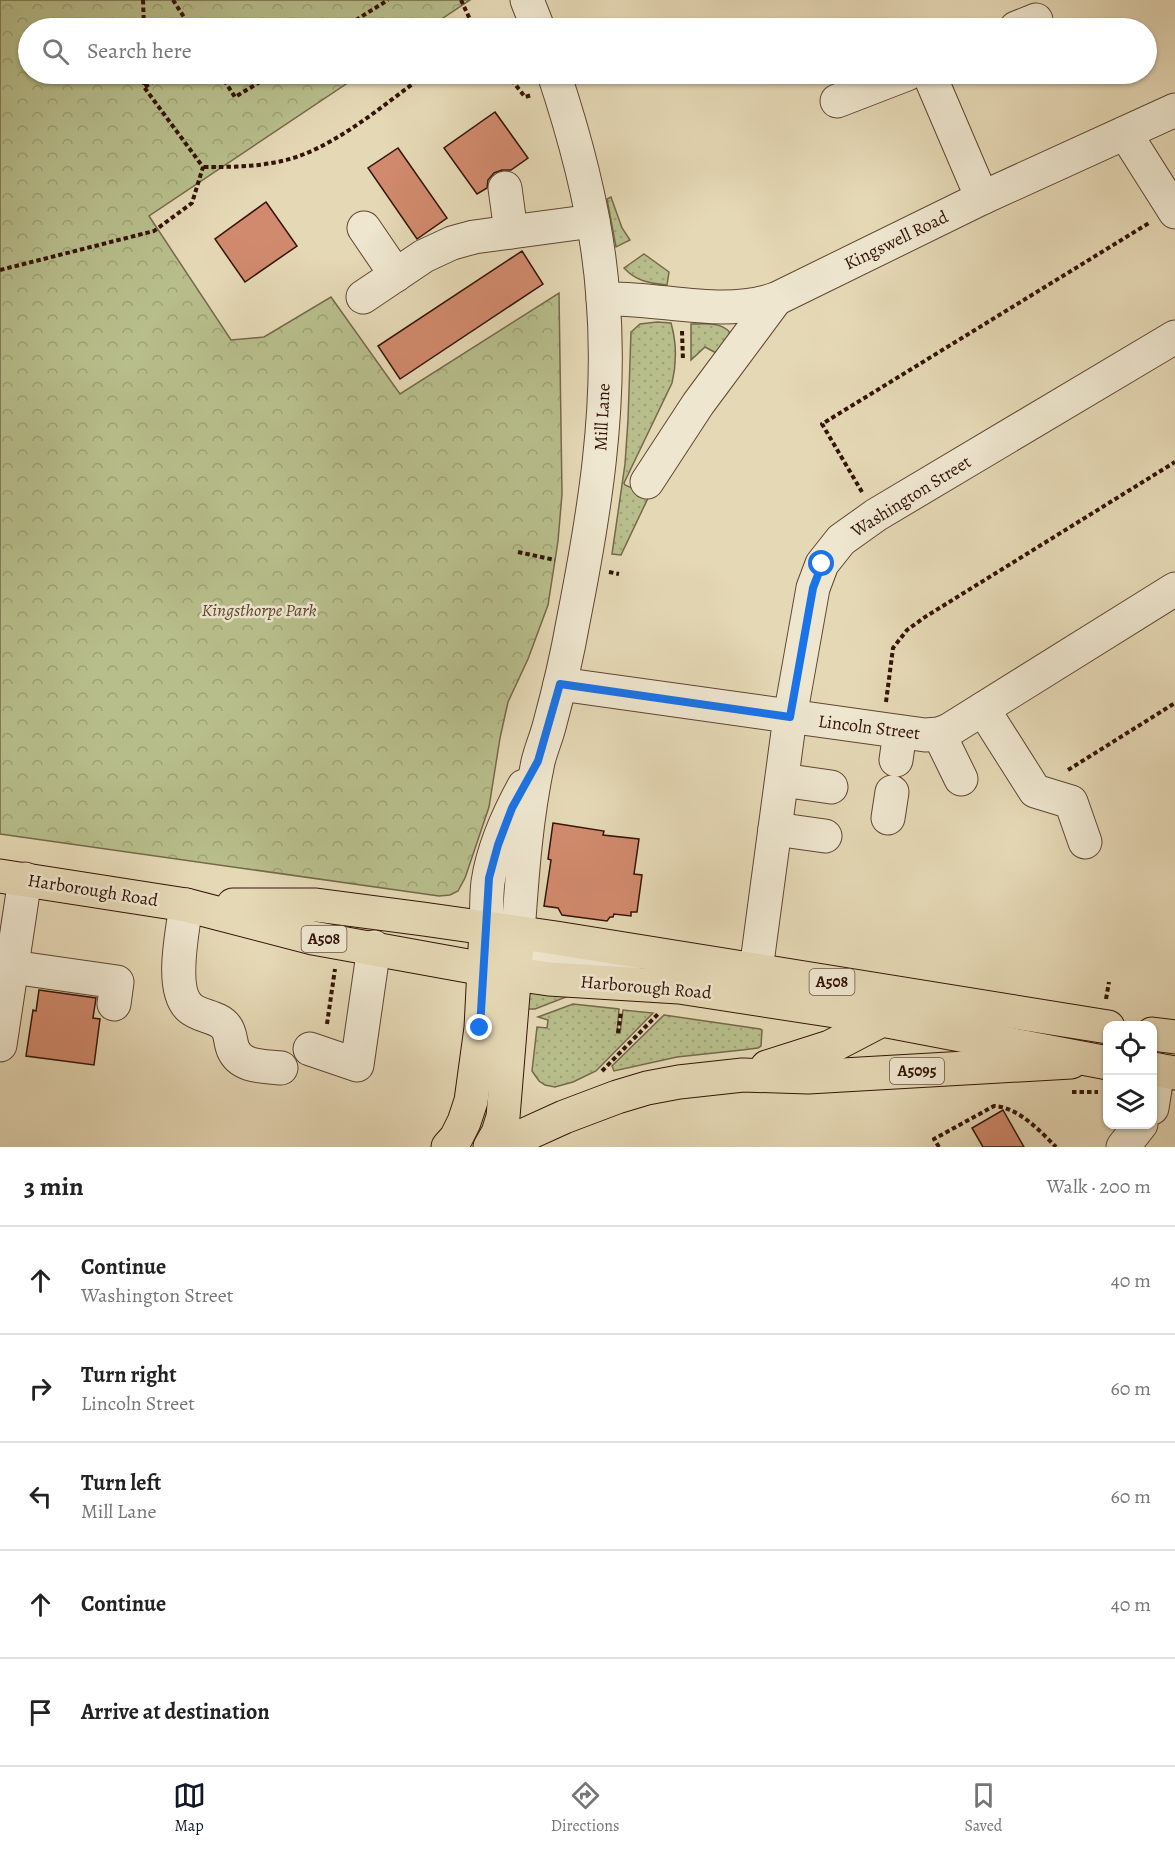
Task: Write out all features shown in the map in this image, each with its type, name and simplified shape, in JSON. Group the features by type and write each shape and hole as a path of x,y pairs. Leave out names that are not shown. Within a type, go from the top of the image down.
{"main road":[{"name":"Harborough Road","path":"12,878 186,905 313,938 483,968 556,938 942,1000 1106,1015"},
{"name":"Harborough Road","path":"186,905 316,905 486,929 549,979 670,999 835,1011 1099,1062"},
{"path":"448,1147 456,1138 464,1122 471,1101 480,1028 486,929"},
{"path":"489,1147 498,1133 502,1117 517,953"},
{"name":"A5095","path":"743,1075 830,1047 879,1020 915,1005 942,1000"},
{"path":"1157,1035 1175,1037"},
{"name":"A5095","path":"498,1147 573,1113 617,1097 647,1088 680,1082 743,1075 808,1077 1099,1062"}],"street":[{"path":"527,0 534,18"},
{"name":"Mill Lane","path":"486,929 488,889 498,845 512,808 538,761 567,684 597,484 604,384 603,299 592,221 575,144 544,84"},
{"path":"837,101 881,84"},
{"path":"933,84 982,198"},
{"name":"Kingswell Road","path":"603,299 627,298 740,307 760,305 982,198 1175,110"},
{"path":"1125,133 1174,211"},
{"path":"505,188 511,232"},
{"path":"363,297 424,256 452,243 474,237 592,221"},
{"path":"364,228 396,275"},
{"path":"647,482 698,404 776,299"},
{"name":"Washington Street","path":"756,970 790,717 813,588 822,564 841,540 876,515 1175,336"},
{"name":"Lincoln Street","path":"567,684 790,717 891,766 1175,589"},
{"path":"556,938 541,928 531,911 534,862 559,739 567,684"},
{"path":"983,709 1035,791 1071,802 1085,842"},
{"path":"939,734 961,779"},
{"name":"Mill Lane","path":"517,953 521,894 538,761"},
{"path":"782,780 831,787"},
{"path":"775,829 825,836"},
{"path":"0,1045 12,967 12,878"},
{"path":"186,905 179,970 180,989 184,1001 197,1012 226,1026 232,1048 242,1061 281,1068"},
{"path":"318,1038 357,1065 374,947"},
{"path":"12,967 117,982 114,1004"},
{"path":"1157,1090 1162,1071"},
{"path":"1123,1147 1138,1129"}],"path":[{"path":"143,0 144,18"},
{"path":"173,0 185,18"},
{"path":"359,18 388,0"},
{"path":"461,0 469,18"},
{"path":"149,84 144,87 203,167"},
{"path":"227,84 235,97 256,84"},
{"path":"203,167 243,167 279,162 309,153 341,135 412,84"},
{"path":"515,84 525,97 544,84"},
{"path":"0,270 154,231 192,203 203,167"},
{"path":"876,515 822,423 1174,211"},
{"path":"682,324 683,361"},
{"path":"891,766 893,648 907,630 1175,462"},
{"path":"518,552 559,561"},
{"path":"1035,791 1175,703"},
{"path":"318,1038 335,968"},
{"path":"1106,1015 1109,982"},
{"path":"599,1074 670,999"},
{"path":"618,1033 622,1005"},
{"path":"939,1147 934,1139 994,1106 1002,1106 1022,1117 1056,1147"}],"green space":[{"name":"Kingsthorpe Park","path":"0,0 470,0 443,18 18,18 18,84 346,84 149,216 231,340 264,337 331,297 400,394 559,293 562,494 558,541 548,605 528,659 508,702 489,807 465,878 458,891 450,895 439,896 0,834"},
{"path":"611,197 622,228 630,240 616,247 607,199"},
{"path":"644,254 669,272 667,285 639,279 624,268"},
{"path":"671,323 675,346 674,375 624,483 649,496 621,555 612,554 625,464 631,332 640,324"},
{"path":"691,324 720,326 730,332 733,337 718,354 705,347 691,360"},
{"path":"525,991 571,995 535,1009 522,1009"},
{"path":"573,1004 619,1009 617,1033 620,1033 623,1010 653,1013 596,1071 573,1082 555,1087 545,1085 532,1071 537,1027 547,1028 548,1020 538,1017"},
{"path":"664,1015 760,1029 762,1030 761,1046 677,1057 614,1071 612,1066"}],"building":[{"path":"495,112 528,158 511,170 494,173 488,180 487,188 477,194 444,148"},
{"path":"398,148 447,218 417,239 368,168"},
{"path":"266,202 297,246 245,282 215,239"},
{"path":"522,251 543,284 400,379 378,346"},
{"path":"553,823 604,831 603,835 639,839 634,874 642,875 637,912 631,912 631,916 614,914 607,921 562,915 558,908 544,906 551,860 548,859"},
{"path":"39,990 96,998 93,1018 100,1019 94,1065 26,1056 33,1010 36,1011"},
{"path":"1003,1110 1024,1147 983,1147 972,1128"}],"route":[{"path":"480,1028 489,878 512,808 538,761 560,684 790,717 813,588 822,564"}]}
